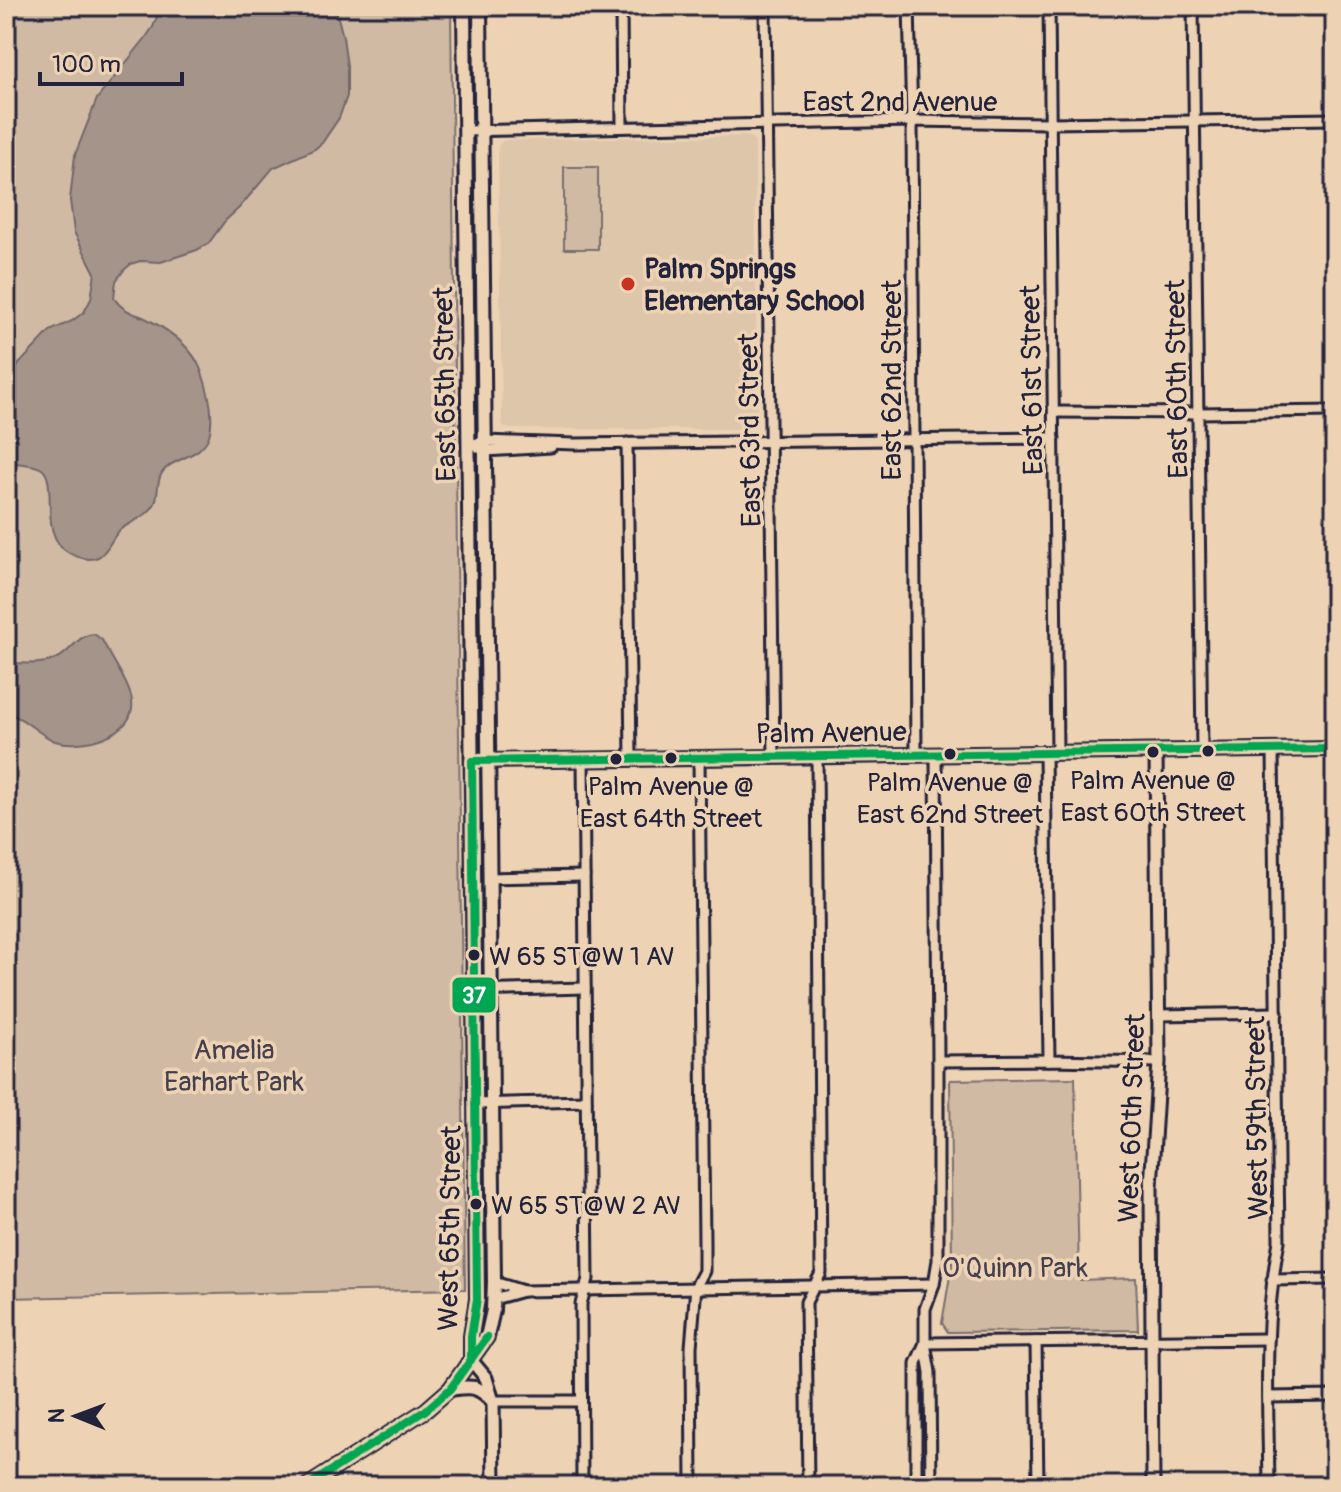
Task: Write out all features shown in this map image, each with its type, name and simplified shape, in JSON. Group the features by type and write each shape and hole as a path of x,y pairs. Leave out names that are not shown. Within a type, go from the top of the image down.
{"main road":[{"name":"East 65th Street","path":"464,6 472,761"},
{"name":"East 65th Street","path":"480,6 488,761"},
{"name":"Palm Avenue","path":"472,761 1335,749"},
{"name":"West 65th Street","path":"471,1360 477,1299 472,761"},
{"name":"West 65th Street","path":"471,1360 487,1337 494,1299 488,761"},
{"path":"307,1486 426,1410 450,1389 471,1360"},
{"path":"450,1389 479,1388 493,1401"}],"street":[{"path":"621,6 622,127"},
{"name":"East 63rd Street","path":"765,6 774,757"},
{"name":"East 62nd Street","path":"909,6 916,755"},
{"name":"East 61st Street","path":"1049,6 1054,412 1049,1060"},
{"name":"East 60th Street","path":"1193,6 1202,751"},
{"path":"1334,6 1335,133"},
{"name":"East 2nd Avenue","path":"465,131 912,121 1050,123 1335,119"},
{"path":"1054,412 1335,411"},
{"path":"469,445 548,447 627,443 1054,438"},
{"path":"627,443 631,759"},
{"name":"West 59th Street","path":"1269,1486 1267,1339 1279,1241 1273,750"},
{"name":"West 60th Street","path":"1153,1486 1151,1186 1159,1062 1156,751"},
{"path":"931,1486 930,1372 925,1343 925,1309 938,1260 936,754"},
{"path":"808,1486 806,1302 821,1273 817,756"},
{"path":"692,1486 691,1347 696,1286 704,1271 699,758"},
{"path":"582,1486 581,1304 588,1279 583,759"},
{"path":"489,878 584,876"},
{"path":"474,991 585,988"},
{"path":"1159,1015 1277,1013"},
{"path":"938,1061 1159,1062"},
{"path":"475,1104 586,1101"},
{"path":"1272,1280 1335,1279"},
{"path":"494,1282 523,1291"},
{"path":"494,1299 523,1291 934,1284"},
{"path":"925,1343 1267,1339"},
{"path":"1036,1342 1038,1486"},
{"path":"916,1486 916,1363 925,1343"},
{"name":"West 65th Street","path":"471,1360 486,1378 493,1401 494,1486"},
{"path":"1268,1397 1335,1396"},
{"path":"493,1401 581,1401"}],"shaded area":[{"path":"161,6 335,6 347,66 347,96 339,118 322,143 273,168 208,244 161,262 131,264 116,281 114,298 118,303 172,335 197,362 208,394 211,428 205,444 162,473 155,503 149,511 121,529 102,554 84,558 69,553 59,545 51,522 47,476 42,469 6,462 6,385 19,364 50,331 84,312 91,299 95,273 74,232 70,200 75,155 97,99 153,27"},
{"name":"Palm Springs Elementary School","path":"748,136 755,143 757,420 754,425 748,429 504,427 500,143 504,140"},
{"path":"94,634 102,640 130,694 131,713 126,723 105,737 66,743 49,738 6,713 6,662 46,662 63,655 83,637"}],"green space":[{"name":"Amelia Earhart Park","path":"6,6 451,6 465,1289 6,1298"},
{"path":"564,167 598,167 598,249 564,249"},
{"name":"O'Quinn Park","path":"1075,1078 1079,1280 1136,1278 1138,1330 948,1332 942,1323 952,1264 950,1080"}],"transit line":[{"name":"37","path":"471,1360 477,1299 472,761 1335,749"},
{"name":"37","path":"307,1486 426,1410 450,1389 487,1337"}],"place":[{"name":"Palm Springs Elementary School","path":"628,284"},
{"name":"Palm Avenue @ East 60th Street","path":"1153,752"},
{"name":"Palm Avenue @ East 62nd Street","path":"950,754"},
{"name":"Palm Avenue @ East 64th Street","path":"671,758"},
{"name":"W 65 ST@W 1 AV","path":"474,955"},
{"name":"W 65 ST@W 2 AV","path":"476,1204"}]}
